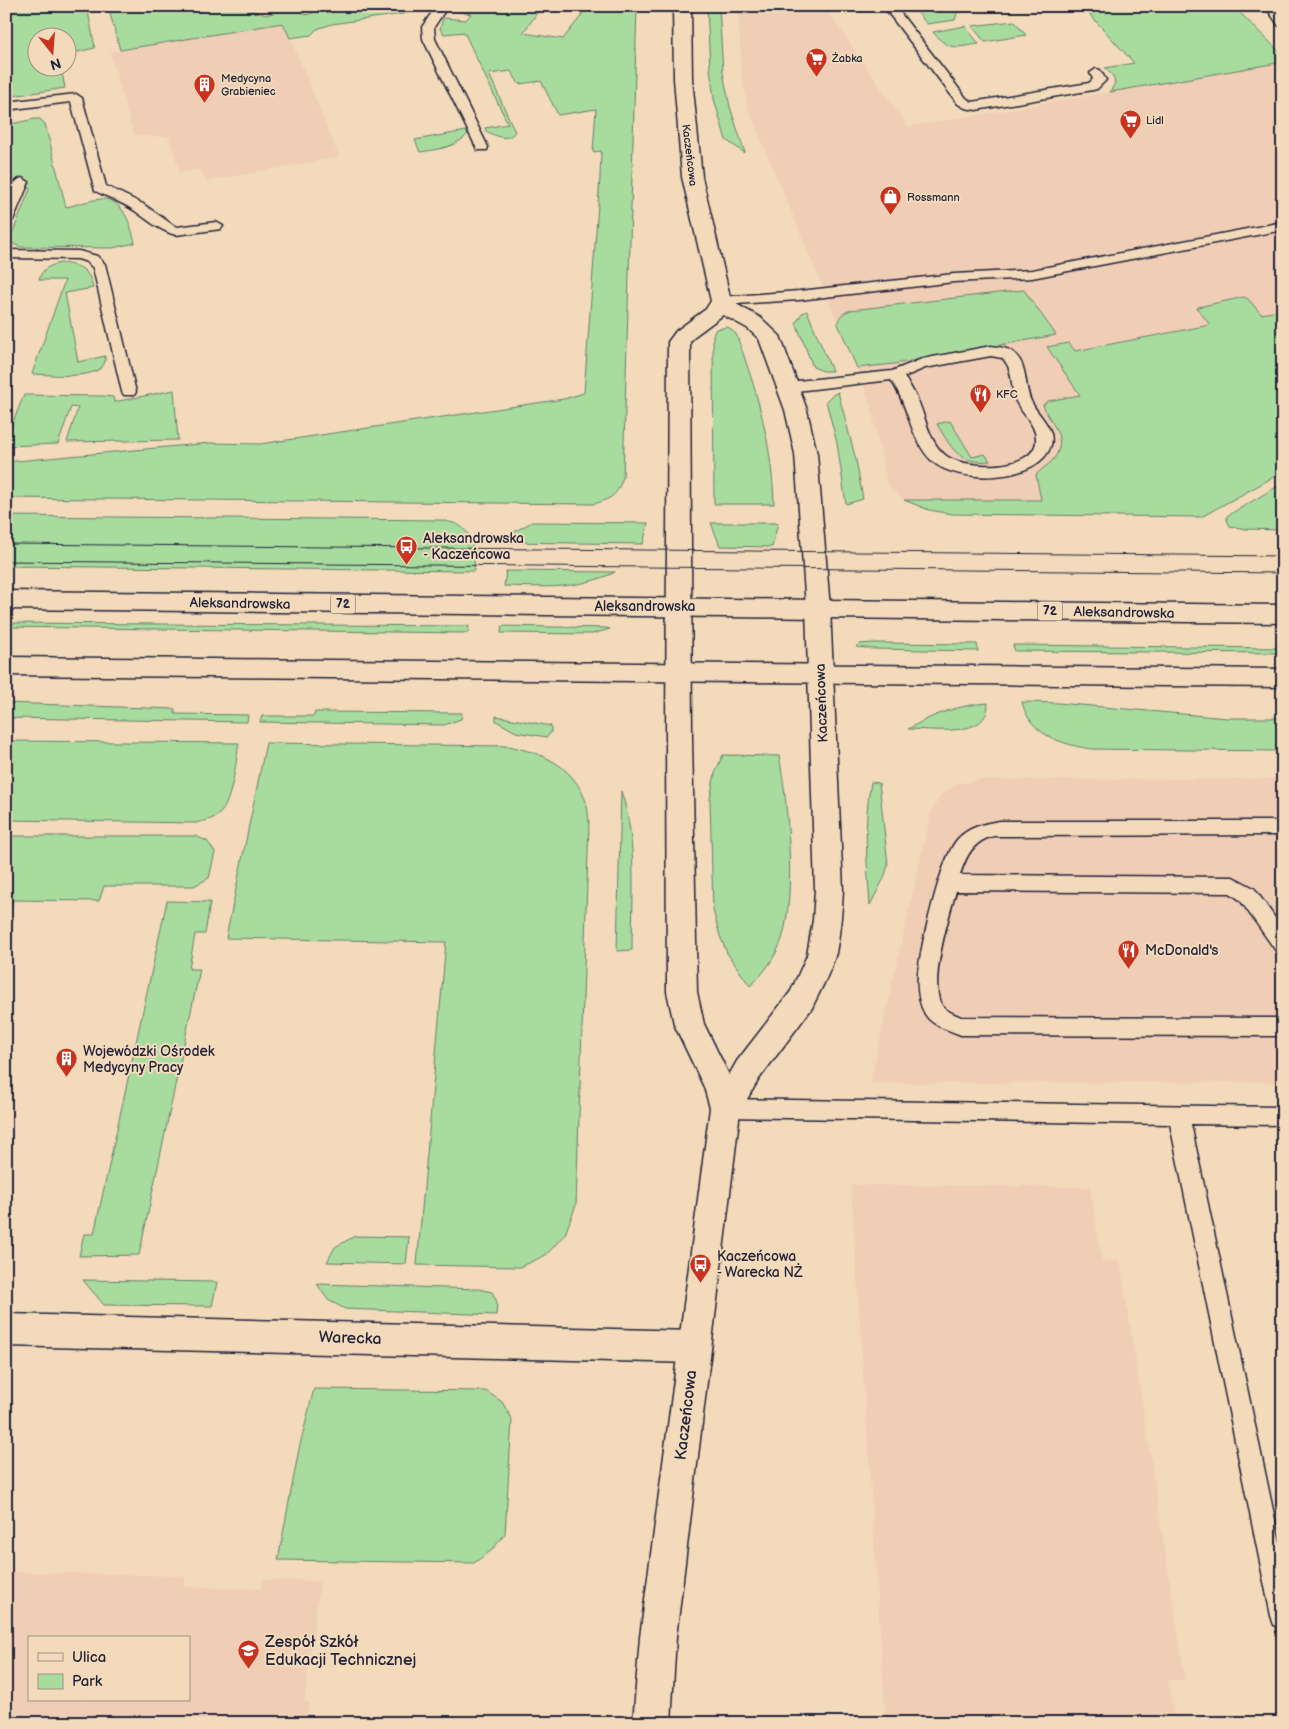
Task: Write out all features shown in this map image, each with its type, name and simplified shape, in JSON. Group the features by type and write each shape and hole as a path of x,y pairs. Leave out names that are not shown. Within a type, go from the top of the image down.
{"street":[{"name":"Kaczeńcowa","path":"652,1723 658,1636 725,1108 748,1070 802,999 820,955 827,920 829,890 818,608 806,454 788,387 769,336 754,323 726,308 721,301 692,177 682,79 682,6"},
{"name":"Kaczeńcowa","path":"721,301 719,308 683,334 679,342 679,672 682,992 689,1024 719,1088 725,1108"},
{"name":"Aleksandrowska","path":"6,600 1283,614"},
{"path":"6,666 1283,678"},
{"name":"Warecka","path":"6,1330 238,1334 694,1347"}],"lane":[{"path":"442,6 428,27 429,39 482,147"},
{"path":"889,6 962,101 968,105 976,106 1093,86 1100,80 1096,73"},
{"path":"1271,6 1283,24"},
{"path":"6,106 76,98 100,188 138,207 168,228 176,231 216,226"},
{"path":"6,220 22,182"},
{"path":"721,301 814,295 994,274 1032,274 1283,226"},
{"path":"6,254 79,255 92,259 100,267 129,392"},
{"path":"788,387 895,375 922,364 991,351 1002,352 1010,356 1016,366 1024,402 1040,427 1044,437 1044,447 1038,456 1032,460 1008,468 970,471 954,468 941,461 932,451 910,399 895,375"},
{"path":"1283,828 1000,828 988,830 971,837 959,850 949,883 929,973 928,993 932,1008 944,1020 962,1026 1283,1027"},
{"path":"949,883 1233,885 1247,894 1283,945"},
{"path":"725,1108 1283,1116"},
{"path":"1178,1114 1283,1616"}],"shaded area":[{"path":"738,6 824,6 908,127 1283,62 1283,310 1075,351 1069,343 1102,402 1053,412 1072,500 904,500 887,482 871,407 857,368 748,108 742,77"},
{"path":"284,23 339,157 207,181 200,169 180,173 169,137 134,135 110,52"},
{"path":"1283,779 1283,1082 870,1083 931,813 941,795 957,784 980,780"},
{"path":"851,1185 1090,1187 1102,1261 1120,1261 1185,1680 1168,1680 1175,1723 886,1723"},
{"name":"Zespół Szkół Edukacji Technicznej","path":"6,1572 185,1576 184,1587 261,1589 263,1580 320,1581 304,1702 309,1702 306,1723 6,1723"}],"green space":[{"path":"6,6 87,6 95,48 78,52 78,28 28,28 28,78 63,78 65,88 6,97"},
{"path":"108,6 239,6 266,15 294,7 306,15 323,9 320,6 430,7 402,14 332,24 317,29 311,35 290,38 283,23 120,50"},
{"path":"453,6 473,8 474,6 531,6 537,13 523,33 563,39 582,15 580,6 637,6 623,477 616,492 606,500 594,504 6,498 6,462 210,443 260,444 564,399 584,393 600,178 601,151 593,152 596,109 558,115 541,81 519,84 511,71 489,74 515,132 505,137 486,131 485,128 508,124 464,32 444,34 440,29 443,18 466,20 471,14 451,10"},
{"path":"707,6 719,6 723,73 730,107 745,153 726,140 714,99 710,68"},
{"path":"912,6 959,6 955,20 927,24"},
{"path":"1082,6 1233,6 1283,55 1283,62 1110,92 1115,83 1113,76 1105,68 1134,63"},
{"path":"1014,21 1026,35 985,42 972,26"},
{"path":"965,26 979,44 953,47 944,43 933,32"},
{"path":"40,119 45,124 66,207 97,200 105,199 112,201 118,205 126,216 135,243 112,248 21,247 13,244 11,237 30,189 22,182 6,182 6,176 10,168 6,167 6,125"},
{"path":"466,131 468,134 463,139 434,150 420,152 415,140"},
{"path":"60,263 73,265 86,272 93,288 65,293 78,362 105,356 104,365 88,374 32,374 65,280 39,280 46,268"},
{"path":"1024,290 1056,335 894,364 857,368 838,324 839,318 851,310"},
{"path":"1244,297 1261,314 1283,310 1283,472 1201,517 953,514 929,510 904,500 1041,500 1036,475 1052,461 1059,446 1057,432 1043,405 1048,401 1080,395 1047,347 1069,343 1075,351 1210,325 1198,307"},
{"path":"807,311 832,371 823,371 813,367 796,323 802,313"},
{"path":"728,327 736,334 757,397 767,439 774,504 714,504 713,335 716,329"},
{"path":"174,390 178,440 67,442 78,408 71,407 58,444 6,446 6,439 24,395 103,396 113,397 114,402"},
{"path":"838,392 856,460 863,499 846,504 837,443 826,401"},
{"path":"950,421 972,457 985,454 990,461 979,462 970,460 957,453 951,447 937,424"},
{"path":"1283,483 1283,530 1246,529 1230,526 1227,516"},
{"path":"6,516 441,520 458,525 469,535 474,552 474,571 8,566 6,572"},
{"path":"532,522 648,523 643,544 507,542 514,532"},
{"path":"711,523 778,523 772,547 720,546"},
{"path":"506,571 615,572 574,585 533,587 504,586"},
{"path":"6,623 469,626 468,633 6,627"},
{"path":"502,626 610,629 592,634 501,633"},
{"path":"859,644 977,644 978,651 856,647"},
{"path":"1013,645 1283,648 1283,653 1015,651"},
{"path":"1022,702 1058,703 1227,718 1283,718 1283,751 1091,749 1080,747 1058,741 1039,730 1032,723"},
{"path":"6,703 175,709 175,714 248,715 247,722 6,718"},
{"path":"988,703 986,714 979,722 970,727 958,730 908,729 947,711"},
{"path":"315,712 462,713 461,719 444,725 260,722 262,716 314,716"},
{"path":"496,716 551,726 551,732 547,737 516,732 496,721"},
{"path":"6,741 239,743 233,782 223,810 213,818 196,823 6,820"},
{"path":"266,743 508,746 532,752 554,762 572,777 579,787 586,802 589,822 576,1205 565,1234 546,1255 520,1267 417,1265 446,942 226,938"},
{"path":"723,755 779,756 788,823 789,898 782,939 765,970 750,986 727,953 713,910 710,799 715,773"},
{"path":"871,782 879,783 888,865 884,878 870,905 866,828"},
{"path":"621,791 630,830 632,850 632,950 617,951"},
{"path":"6,836 195,836 207,841 215,852 209,878 194,886 104,886 99,901 13,900 6,924"},
{"path":"167,901 210,902 205,934 195,934 189,969 200,969 139,1255 79,1256 84,1234 94,1234"},
{"path":"355,1236 409,1237 406,1264 327,1262 335,1247"},
{"path":"83,1280 217,1282 212,1306 104,1305"},
{"path":"317,1284 478,1289 492,1292 497,1302 496,1315 345,1309 328,1300"},
{"path":"314,1389 486,1391 502,1402 512,1419 505,1534 492,1550 474,1563 278,1560 299,1449"}],"tram line":[{"path":"6,544 1283,556"},
{"path":"6,561 1283,573"}],"place":[{"name":"Żabka","path":"816,77"},
{"name":"Medycyna Grabieniec","path":"205,103"},
{"name":"Lidl","path":"1130,139"},
{"name":"Rossmann","path":"891,216"},
{"name":"KFC","path":"980,413"},
{"name":"Aleksandrowska - Kaczeńcowa","path":"407,565"},
{"name":"McDonald's","path":"1129,969"},
{"name":"Wojewódzki Ośrodek Medycyny Pracy","path":"67,1078"},
{"name":"Kaczeńcowa - Warecka NŻ","path":"701,1283"},
{"name":"Zespół Szkół Edukacji Technicznej","path":"249,1669"}]}
